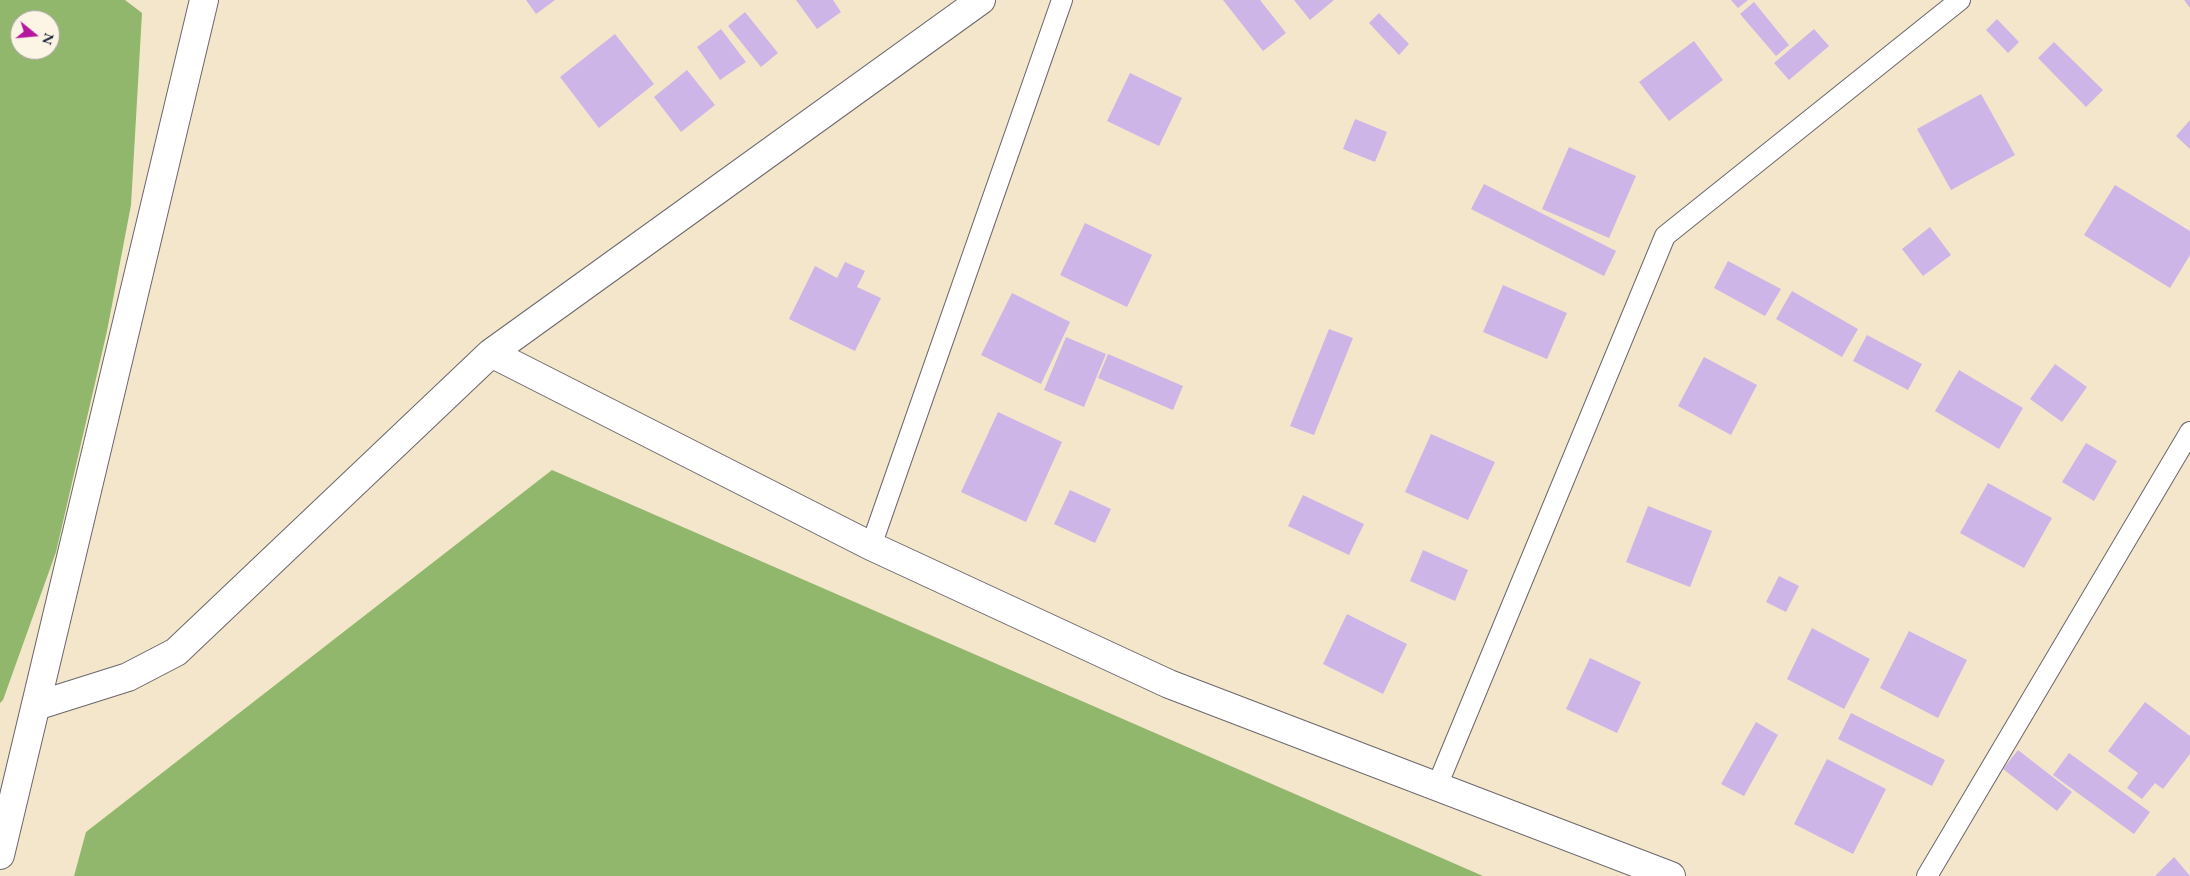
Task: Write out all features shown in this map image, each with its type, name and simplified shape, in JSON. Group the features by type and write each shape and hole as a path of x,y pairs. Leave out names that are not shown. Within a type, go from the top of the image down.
{"street":[{"path":"0,855 204,0"},
{"path":"36,706 128,677 176,652 491,353 981,0"},
{"path":"491,353 871,546 1169,684 1671,876"}],"lane":[{"path":"871,546 1062,0"},
{"path":"1437,786 1665,236 1960,0"},
{"path":"1926,876 2190,432"}],"green space":[{"path":"0,0 125,0 142,13 131,205 107,331 56,552 3,700 0,703"},
{"path":"552,470 1483,876 74,876 86,832"}],"building":[{"path":"526,0 555,0 536,14"},
{"path":"796,0 833,0 841,12 817,29"},
{"path":"1223,0 1260,0 1286,33 1263,51"},
{"path":"1294,0 1334,0 1310,20"},
{"path":"1731,0 1748,0 1738,8"},
{"path":"2184,0 2190,0 2190,8"},
{"path":"1754,2 1789,45 1776,56 1740,14"},
{"path":"745,12 778,53 761,67 728,26"},
{"path":"1379,13 1409,44 1399,55 1369,23"},
{"path":"1997,19 2019,42 2008,53 1986,30"},
{"path":"721,29 746,62 720,80 697,47"},
{"path":"1814,29 1829,46 1789,80 1774,63"},
{"path":"615,34 654,84 599,128 560,77"},
{"path":"1694,41 1723,80 1669,121 1639,82"},
{"path":"2054,42 2103,90 2086,107 2038,58"},
{"path":"687,70 715,105 681,132 654,97"},
{"path":"1130,73 1182,98 1159,146 1107,121"},
{"path":"1981,94 2015,155 1951,190 1917,129"},
{"path":"1355,119 1387,132 1375,162 1343,149"},
{"path":"2190,120 2190,149 2176,136"},
{"path":"1569,147 1636,176 1609,238 1542,209"},
{"path":"1484,184 1616,251 1604,276 1471,209"},
{"path":"2115,185 2190,231 2190,255 2170,288 2084,235"},
{"path":"1085,223 1152,255 1127,307 1060,275"},
{"path":"1930,227 1951,255 1923,276 1902,249"},
{"path":"1728,261 1781,289 1765,316 1714,288"},
{"path":"845,262 865,271 857,287 881,298 855,351 789,319 815,266 837,278"},
{"path":"1503,285 1567,313 1547,359 1483,332"},
{"path":"1792,291 1858,329 1842,357 1776,319"},
{"path":"1012,293 1070,322 1041,384 981,355"},
{"path":"1329,329 1353,338 1314,435 1290,426"},
{"path":"1867,335 1922,364 1908,390 1853,361"},
{"path":"1066,337 1106,354 1084,407 1044,390"},
{"path":"1108,354 1183,386 1173,410 1098,378"},
{"path":"1704,357 1757,385 1731,435 1678,406"},
{"path":"2055,364 2087,387 2062,422 2030,399"},
{"path":"1959,370 2023,408 1999,449 1935,411"},
{"path":"998,412 1062,442 1026,522 961,492"},
{"path":"1431,434 1495,462 1468,520 1405,492"},
{"path":"2086,443 2117,461 2094,501 2062,482"},
{"path":"1988,483 2052,518 2024,568 1960,533"},
{"path":"1070,490 1111,509 1095,543 1054,524"},
{"path":"1303,495 1364,524 1349,555 1288,526"},
{"path":"1648,506 1712,531 1690,587 1626,562"},
{"path":"1423,550 1468,570 1455,601 1410,581"},
{"path":"1779,576 1799,586 1786,612 1766,602"},
{"path":"1347,614 1407,644 1383,694 1323,664"},
{"path":"1812,628 1870,659 1844,709 1787,679"},
{"path":"1909,631 1967,660 1938,718 1880,688"},
{"path":"1590,658 1641,682 1617,733 1566,709"},
{"path":"2145,702 2190,736 2190,754 2163,789 2155,783 2142,799 2127,788 2138,773 2108,751"},
{"path":"1851,713 1945,760 1932,786 1838,739"},
{"path":"1756,722 1778,735 1744,796 1721,784"},
{"path":"2018,750 2072,792 2057,811 2003,769"},
{"path":"2069,753 2150,812 2134,834 2053,775"},
{"path":"1827,759 1886,789 1853,854 1794,824"},
{"path":"2174,857 2190,876 2155,876"}]}
